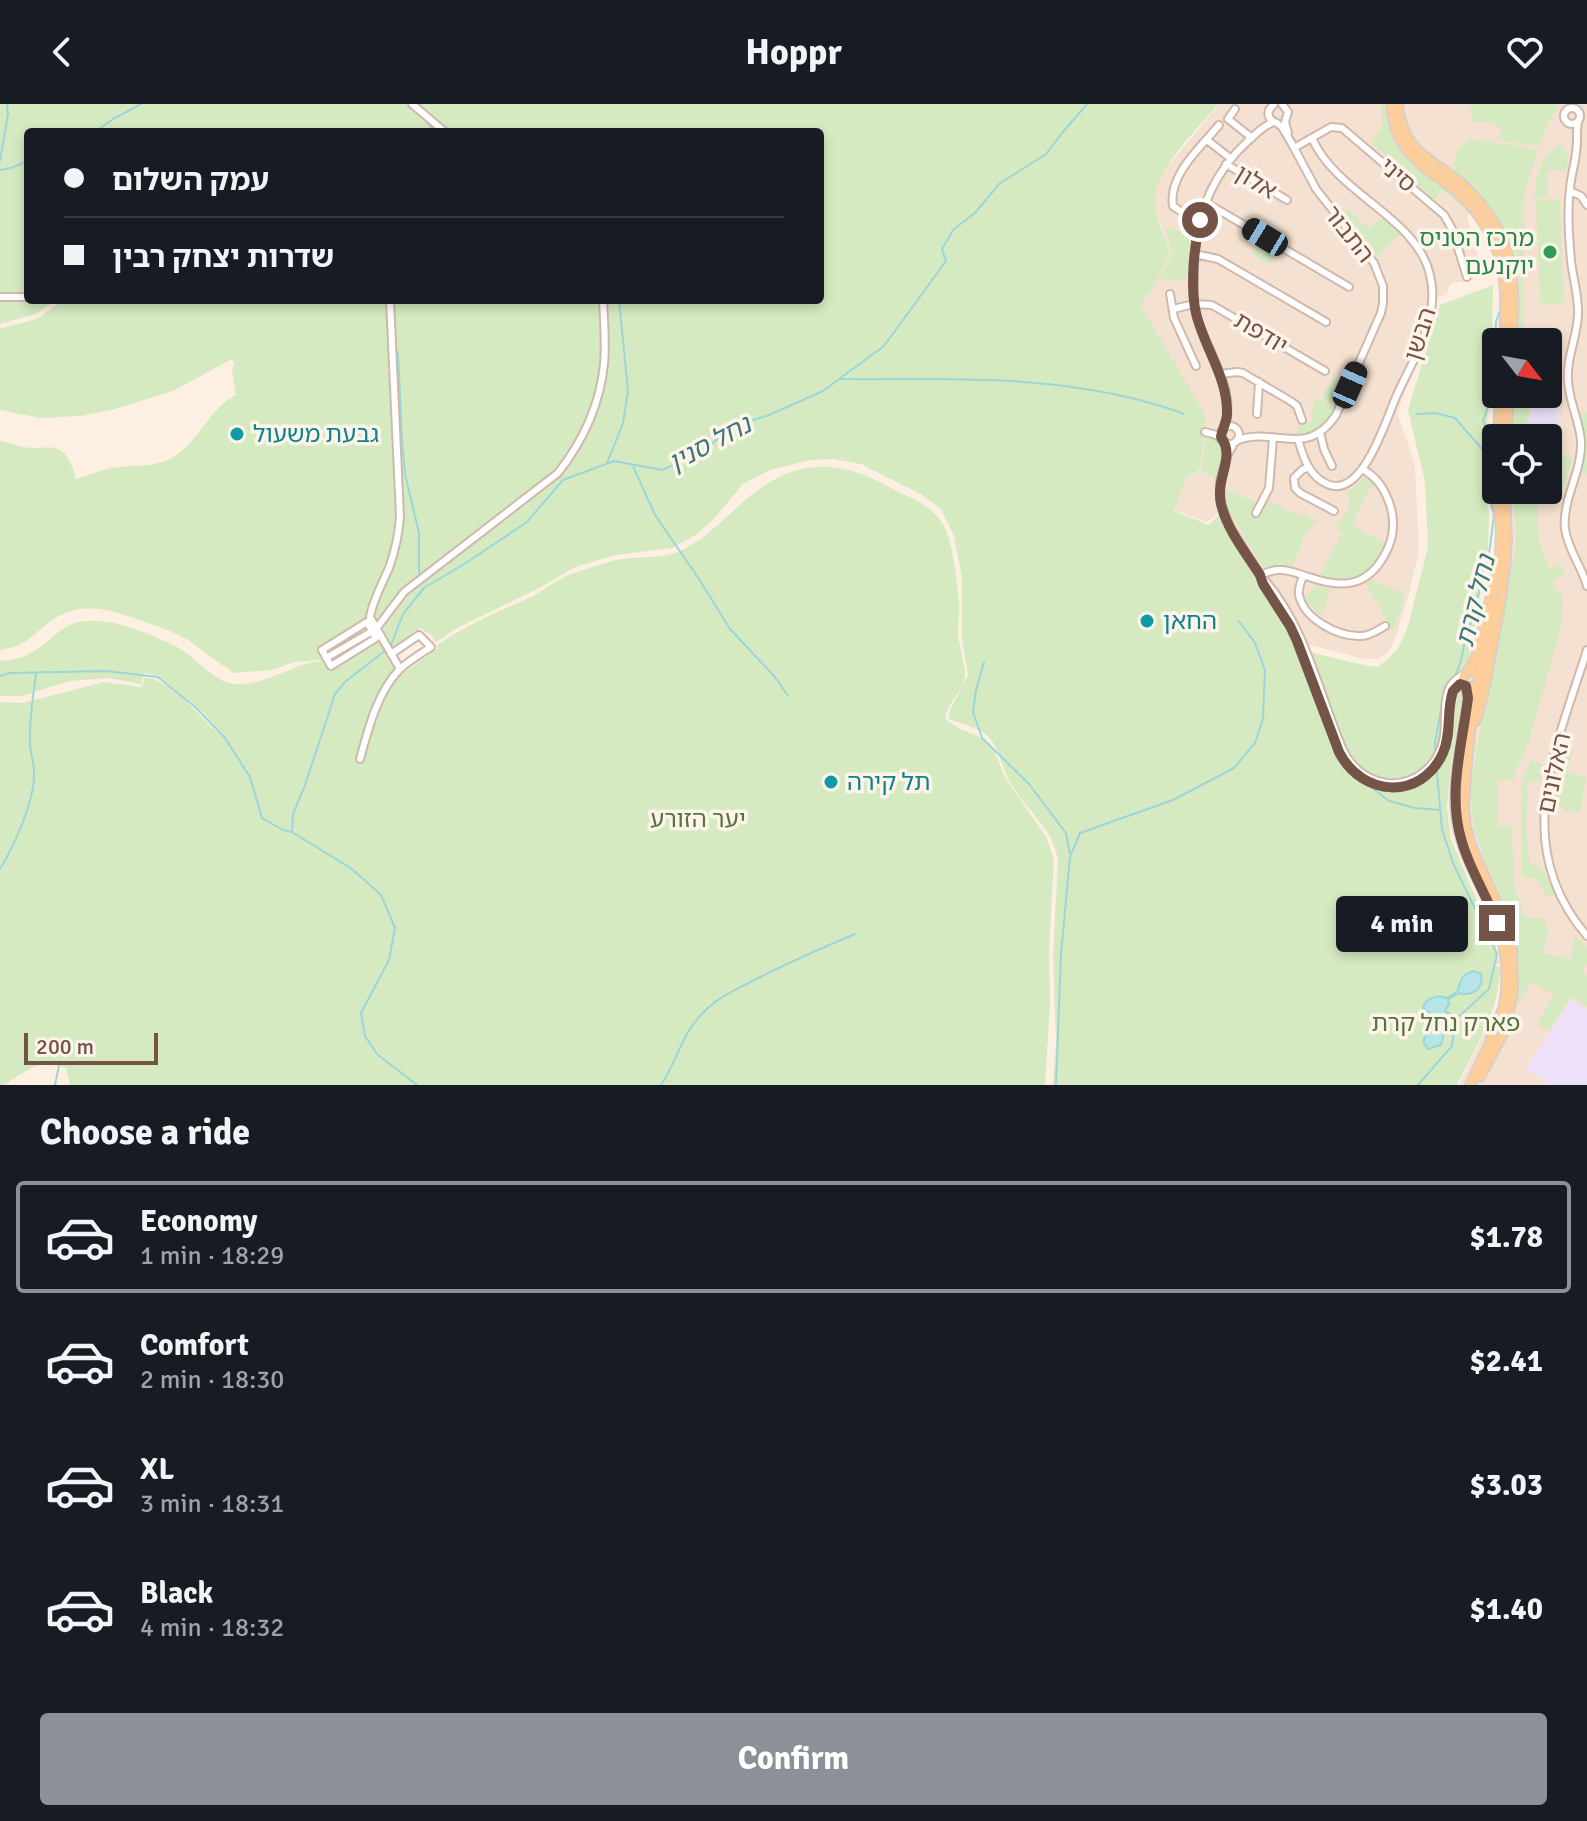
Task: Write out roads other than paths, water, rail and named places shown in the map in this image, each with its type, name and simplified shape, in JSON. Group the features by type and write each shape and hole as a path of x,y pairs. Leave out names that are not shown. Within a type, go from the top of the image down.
{"main road":[{"path":"1391,104 1395,129 1407,151 1469,203 1497,247 1506,286 1504,328"},
{"path":"1398,104 1401,125 1411,142 1423,156 1475,197 1495,224 1511,262 1514,285 1512,328"},
{"path":"1498,504 1500,560 1476,656 1463,678 1468,698 1456,784 1456,819 1465,851 1494,914 1503,942 1506,992 1500,1027"},
{"path":"1467,757 1500,606 1506,560 1506,504"},
{"path":"1473,1085 1513,992 1512,949 1504,919 1472,848 1466,826 1464,796 1478,681 1506,560"},
{"path":"1467,672 1477,673 1478,681"},
{"path":"1466,685 1471,687 1478,681"}],"street":[{"path":"412,104 440,128"},
{"path":"1263,127 1276,123 1289,112 1282,104"},
{"path":"1227,458 1222,431 1227,419 1223,383 1201,331 1194,304 1195,254 1201,217 1210,190 1228,161 1263,127 1269,108"},
{"name":"התבור","path":"1269,108 1316,189 1374,263 1384,294 1378,321 1336,415 1320,432"},
{"path":"1235,109 1228,119 1252,138"},
{"path":"1577,139 1564,118 1574,111 1587,111"},
{"path":"1569,124 1574,124 1574,111"},
{"path":"1574,111 1577,139 1568,210 1578,320 1569,353 1567,376 1581,441 1565,517 1567,537 1587,586"},
{"name":"התבור","path":"1289,112 1286,125 1293,146"},
{"path":"1201,217 1173,206 1173,189 1183,170 1219,125"},
{"name":"סיני","path":"1293,146 1331,127 1342,128 1439,210 1452,229 1467,277"},
{"name":"הבשן","path":"1312,138 1320,154 1339,175 1410,237 1423,256 1430,277 1432,300 1428,325 1362,469"},
{"name":"אלון","path":"1207,140 1228,161 1287,200"},
{"path":"1570,191 1581,196 1587,205"},
{"path":"1205,202 1349,287"},
{"path":"1195,254 1218,259 1326,322"},
{"path":"1170,294 1178,328 1196,366"},
{"path":"0,297 24,297"},
{"name":"יודפת","path":"1194,304 1206,303 1218,308 1325,371"},
{"path":"390,304 400,516 392,559 375,597 370,617 374,630 400,669"},
{"path":"326,658 374,630 404,592 558,473 577,448 597,405 604,363 603,304"},
{"path":"1173,309 1194,304"},
{"path":"1220,374 1237,372 1259,382 1297,406 1302,420"},
{"path":"1257,414 1259,382"},
{"path":"1227,406 1238,437 1220,481 1223,510 1230,527 1298,632 1345,755 1358,770 1371,779 1401,783 1429,768 1443,742 1447,692 1453,682 1467,672"},
{"path":"1248,437 1229,427 1207,432 1224,442 1235,442 1248,437 1298,439 1320,432 1332,466"},
{"path":"1256,513 1269,488 1273,438"},
{"path":"1260,575 1281,570 1325,583 1348,584 1367,576 1389,549 1392,512 1382,484 1362,469 1350,483 1337,487 1323,482 1309,467 1298,439"},
{"path":"1309,467 1294,478 1295,488 1334,511"},
{"path":"1260,575 1297,641 1342,757 1353,772 1365,780 1381,786 1401,787 1426,776 1438,762 1446,745 1453,691 1460,684 1466,685"},
{"path":"1303,576 1299,588 1301,600 1313,617 1324,625 1358,636 1385,626"},
{"path":"375,597 388,613"},
{"path":"360,759 383,693 400,669 431,647 419,635 389,651"},
{"name":"האלונים","path":"1587,650 1551,765 1544,825 1550,871 1561,898 1587,936"}],"water":[{"path":"1474,971 1481,974 1479,987 1448,1000 1445,1011 1451,1014 1441,1045 1428,1049 1424,1039 1430,1029 1427,1024 1430,1013 1423,1008 1424,1005 1432,998 1447,998 1458,991 1462,978"}],"waterway":[{"path":"0,161 7,104"},
{"path":"101,128 141,104"},
{"name":"נחל סנין","path":"391,645 403,614 424,588 527,522 563,480 614,461 662,470 705,451 725,431 823,391 884,346 946,261 942,249 954,229 975,213 999,184 1046,154 1087,104"},
{"path":"423,117 432,128"},
{"path":"0,170 24,163"},
{"path":"607,463 623,423 628,391 619,304"},
{"name":"נחל קרת","path":"1436,755 1435,743 1445,687 1455,676 1461,661 1490,547 1494,514 1489,497 1487,473 1490,459 1483,421 1491,399 1486,380 1495,353 1496,322 1502,304"},
{"path":"398,352 405,474 419,533 419,577"},
{"path":"841,379 1046,384 1122,396 1184,414"},
{"path":"1417,414 1436,413 1455,418 1482,449"},
{"path":"632,464 655,515 730,629 775,677 788,696"},
{"path":"1056,1085 1061,954 1070,857 1080,833 1173,800 1234,768 1255,743 1263,718 1265,670 1255,643 1239,621"},
{"name":"נחל סנין","path":"292,832 293,814 335,694 345,682 386,650"},
{"path":"984,662 973,712 982,738 1029,784 1066,833 1070,854"},
{"path":"0,676 10,673 106,671 158,677 196,708 225,738 250,777 262,818 292,832 352,869 381,895 395,928 389,960 361,1013 365,1036 377,1054 417,1085"},
{"path":"0,869 31,798 34,771 30,734 36,674"},
{"name":"נחל קרת","path":"1418,1085 1452,1046 1455,1020 1489,989 1497,954 1453,863 1442,829 1436,762"},
{"path":"1366,783 1389,801 1440,810"},
{"path":"661,1085 694,1023 714,1003 770,972 855,934"},
{"path":"55,1085 60,1061"}],"place":[{"name":"מרכז הטניס יוקנעם","path":"1550,252"},
{"name":"גבעת משעול","path":"237,434"},
{"name":"החאן","path":"1147,621"},
{"name":"תל קירה","path":"831,782"}],"park label":[{"name":"יער הזורע","path":"698,819"},
{"name":"פארק נחל קרת","path":"1446,1023"}]}
